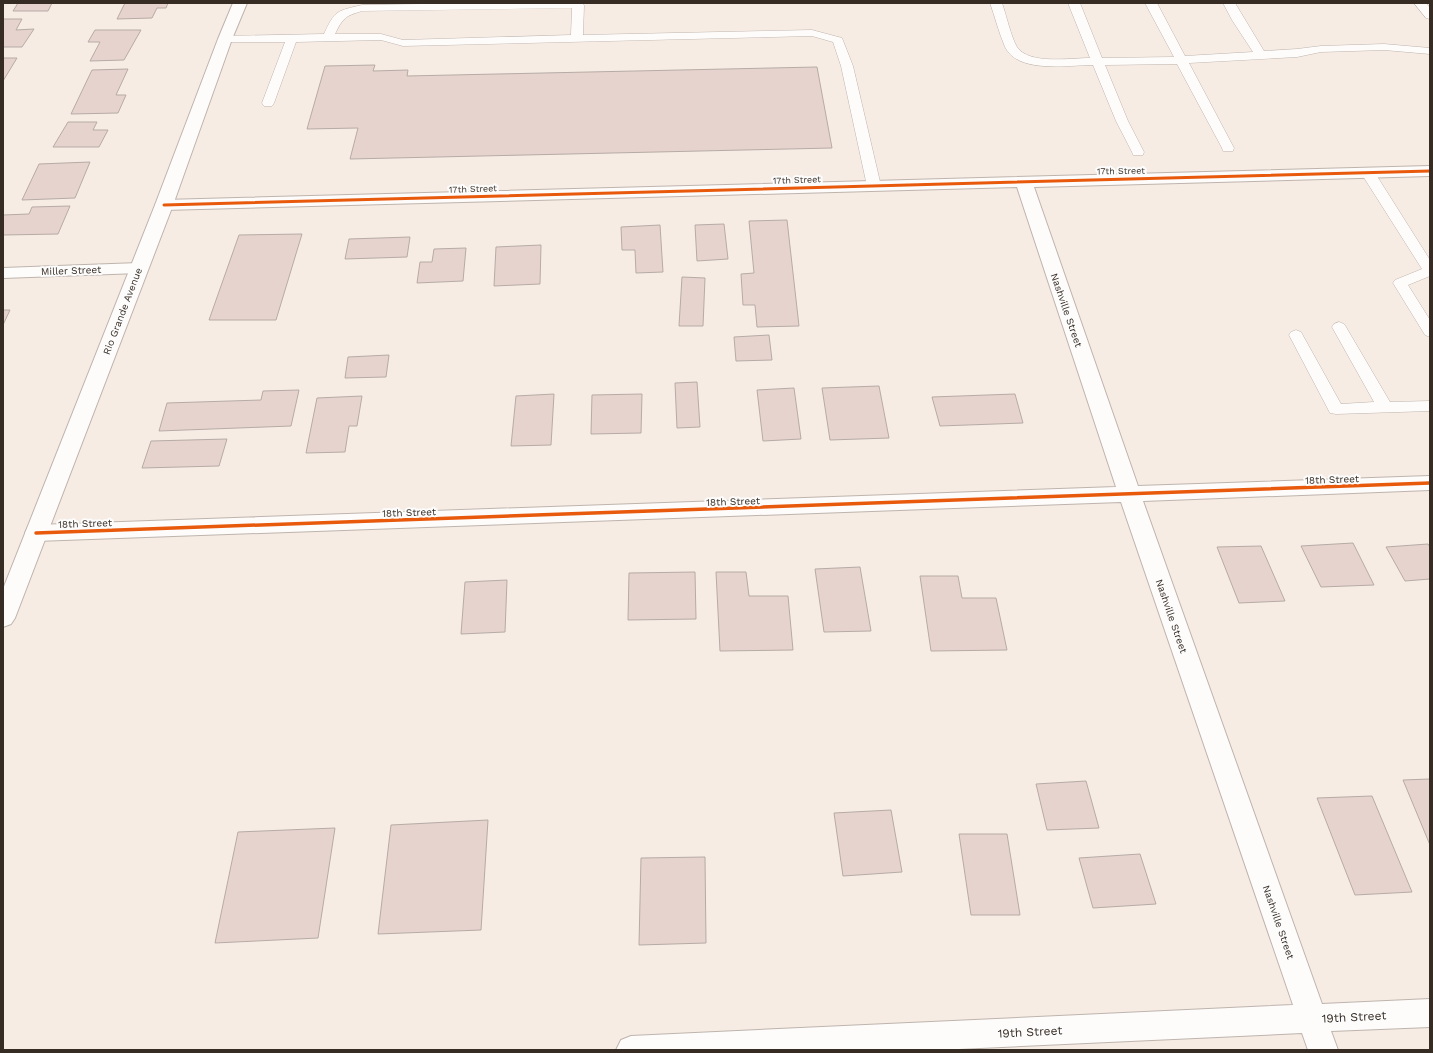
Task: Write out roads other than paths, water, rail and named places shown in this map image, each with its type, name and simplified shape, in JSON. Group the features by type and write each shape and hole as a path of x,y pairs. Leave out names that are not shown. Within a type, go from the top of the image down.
{"street":[{"name":"Rio Grande Avenue","path":"3,618 164,205 225,39 240,3"},
{"name":"17th Street","path":"164,205 1430,171"},
{"name":"Nashville Street","path":"1024,182 1130,495 1323,1050"},
{"name":"Miller Street","path":"3,273 139,268"},
{"name":"18th Street","path":"36,533 1130,495 1430,483"},
{"name":"19th Street","path":"630,1050 1313,1020 1430,1013"}],"lane":[{"path":"996,3 1011,47 1020,57 1034,62 1180,60 1297,53 1321,49 1384,47 1430,51"},
{"path":"1074,3 1122,121 1138,152"},
{"path":"1151,3 1228,148"},
{"path":"1229,3 1238,20 1261,55"},
{"path":"1420,3 1430,16"},
{"path":"328,38 337,18 347,12 362,8 578,4 578,38"},
{"path":"225,39 381,37 403,43 812,33 838,40 847,66 874,186"},
{"path":"268,103 292,38"},
{"path":"1368,173 1430,271 1400,283 1430,332"},
{"path":"1339,327 1385,408"},
{"path":"1296,335 1336,409 1430,406"}]}
